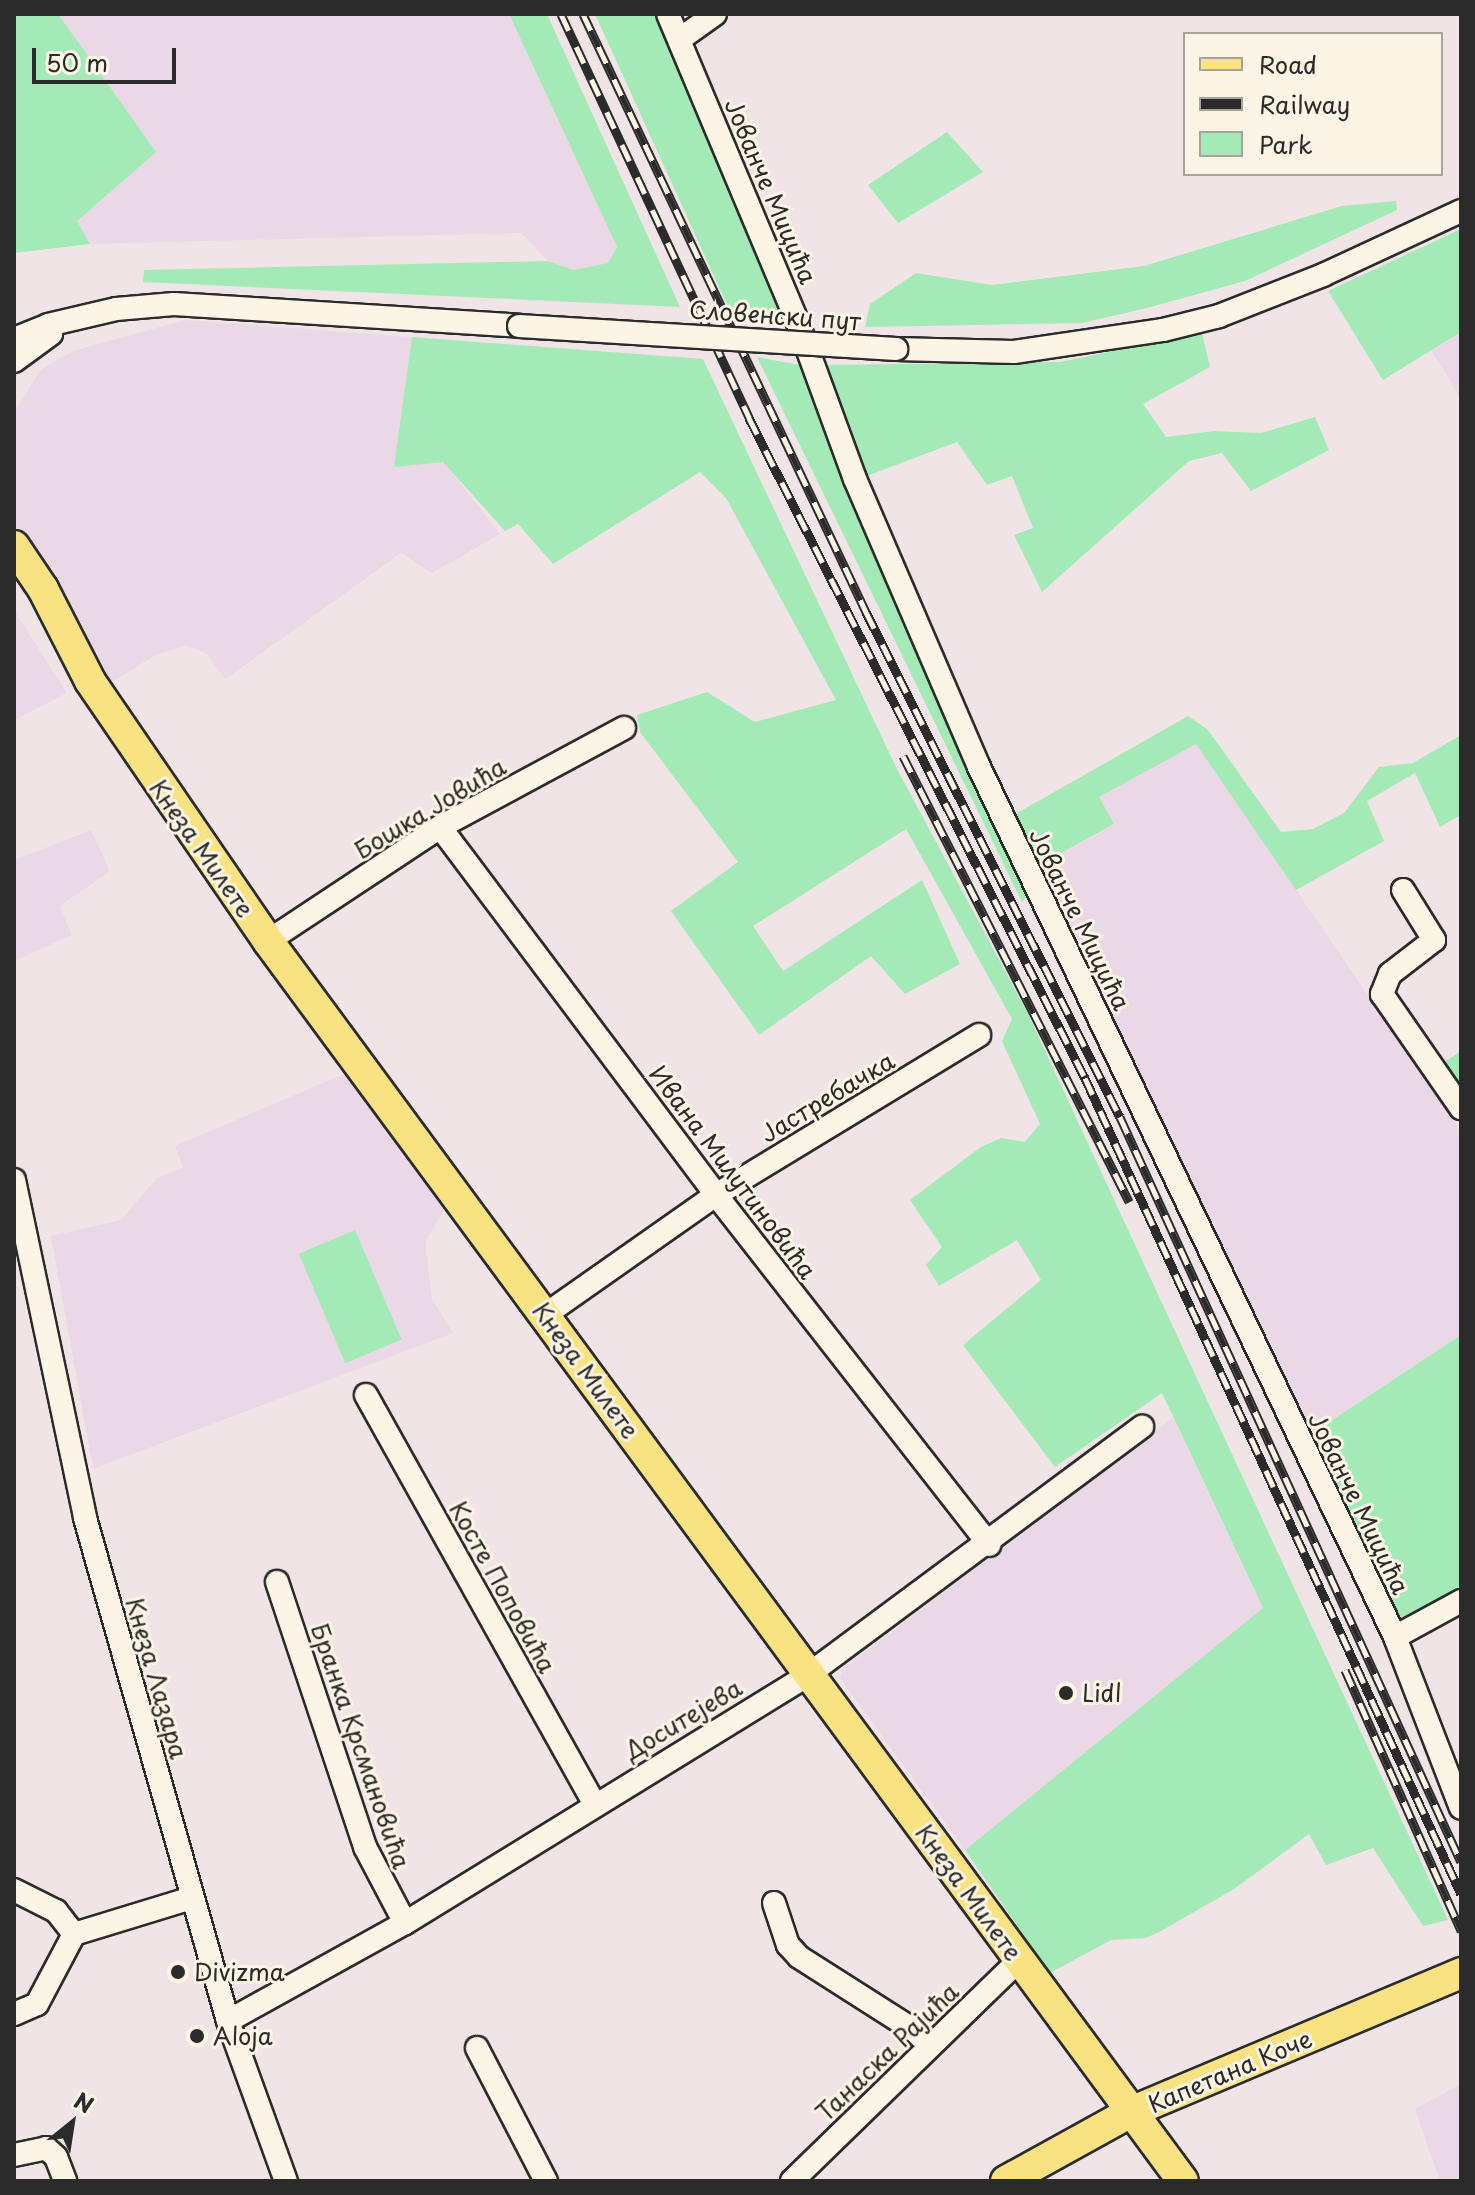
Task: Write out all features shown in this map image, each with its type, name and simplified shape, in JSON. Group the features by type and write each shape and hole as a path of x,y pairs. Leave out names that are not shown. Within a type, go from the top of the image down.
{"main road":[{"name":"Кнеза Милете","path":"14,546 43,589 54,618 148,771 268,941 1183,2181"},
{"name":"Кнеза Милете","path":"14,577 54,618"},
{"name":"Капетана Коче","path":"1006,2181 1133,2111 1461,1973"}],"street":[{"name":"Јованче Мицића","path":"668,14 799,326 855,479 979,767 1395,1637 1461,1808"},
{"path":"680,39 715,14"},
{"name":"Словенски пут","path":"14,339 116,309 174,304 896,349 1014,352 1106,341 1219,316 1323,275 1461,211"},
{"path":"14,361 64,323"},
{"name":"Бошка Јовића","path":"268,941 440,827 624,728"},
{"name":"Ивана Милутиновића","path":"440,827 716,1195 989,1545"},
{"path":"1403,890 1434,940 1390,974 1382,994 1461,1108"},
{"name":"Јастребачка","path":"545,1315 716,1195 979,1035"},
{"name":"Кнеза Лазара","path":"14,1180 85,1518 228,2021 286,2181"},
{"name":"Косте Поповића","path":"366,1395 594,1803"},
{"name":"Доситејева","path":"228,2021 405,1923 594,1803 809,1674 989,1545 1142,1427"},
{"name":"Бранка Крсмановића","path":"277,1582 365,1847 405,1923"},
{"path":"1395,1637 1461,1601"},
{"path":"14,1890 56,1911 74,1934"},
{"path":"14,2014 37,2004 74,1934 192,1898"},
{"path":"774,1903 788,1945 799,1957 915,2031 930,2046"},
{"name":"Танаска Рајића","path":"792,2181 1018,1961"},
{"path":"477,2048 546,2181"},
{"path":"14,2155 34,2147 56,2157 65,2181"}],"shaded area":[{"path":"58,14 509,14 617,247 608,263 573,270 548,261 521,233 90,244 77,221"},
{"path":"185,320 412,337 395,466 443,461 500,534 432,573 401,553 225,679 207,654 186,645 154,656 109,684 14,523 14,413 40,370 73,351"},
{"path":"1461,332 1461,399 1432,351"},
{"path":"14,610 67,693 14,720"},
{"path":"1196,743 1461,1132 1461,1335 1311,1434 1034,868 1114,825 1098,797"},
{"path":"91,830 110,871 60,906 72,935 14,961 14,860"},
{"path":"344,1074 444,1210 425,1242 432,1299 453,1333 93,1469 51,1236 121,1220 157,1178 183,1167 175,1146"},
{"path":"1173,1418 1263,1609 965,1850 840,1678 843,1669"},
{"path":"1461,2084 1461,2181 1440,2181 1415,2109"}],"green space":[{"path":"14,14 58,14 156,152 77,221 90,244 14,253"},
{"path":"509,14 547,14 680,307 143,282 144,270 548,261 573,270 608,263 617,247"},
{"path":"595,14 656,14 786,317 733,318"},
{"path":"947,132 983,172 898,223 868,185"},
{"path":"1396,201 1397,210 1245,281 1147,308 1082,323 865,327 870,304 916,273 992,285 1144,266 1342,206"},
{"path":"1461,229 1461,332 1383,380 1328,291"},
{"path":"1202,333 1210,367 1143,404 1166,437 1214,431 1261,433 1315,417 1329,450 1251,491 1222,453 1189,461 1042,592 1014,535 1033,528 1012,476 987,485 957,442 864,477 826,365 1060,362"},
{"path":"412,337 703,359 896,767 1028,1014 1448,1920 1423,1926 1373,1848 1326,1865 1309,1834 1234,1889 1161,1931 1146,1938 1111,1940 1050,1973 965,1850 1263,1608 1162,1393 1055,1467 963,1345 1041,1280 1017,1240 939,1286 926,1265 942,1247 910,1200 981,1147 1001,1138 1025,1142 1040,1124 1002,1041 1012,1019 906,829 753,926 783,971 922,880 960,964 905,994 871,956 759,1035 671,911 738,862 640,732 637,715 707,692 755,722 836,700 726,498 700,472 553,564 518,524 505,531 443,462 394,467"},
{"path":"757,357 800,365 1028,894 1022,902"},
{"path":"1188,716 1208,730 1281,832 1313,829 1344,813 1379,767 1413,763 1461,735 1461,815 1440,827 1415,773 1367,801 1384,841 1296,890 1196,744 1099,797 1114,824 1034,868 1014,815"},
{"path":"1461,1051 1461,1091 1441,1064"},
{"path":"355,1230 401,1340 345,1363 299,1254"},
{"path":"1461,1335 1461,1587 1399,1619 1311,1434"}],"railway":[{"path":"561,14 749,418 1085,1078 1461,1894"},
{"path":"583,14 866,612 1120,1117 1461,1862"},
{"path":"903,756 1129,1202"},
{"path":"1345,1670 1461,1931"}],"place":[{"name":"Lidl","path":"1066,1693"},
{"name":"Divizma","path":"178,1972"},
{"name":"Aloja","path":"197,2036"}]}
